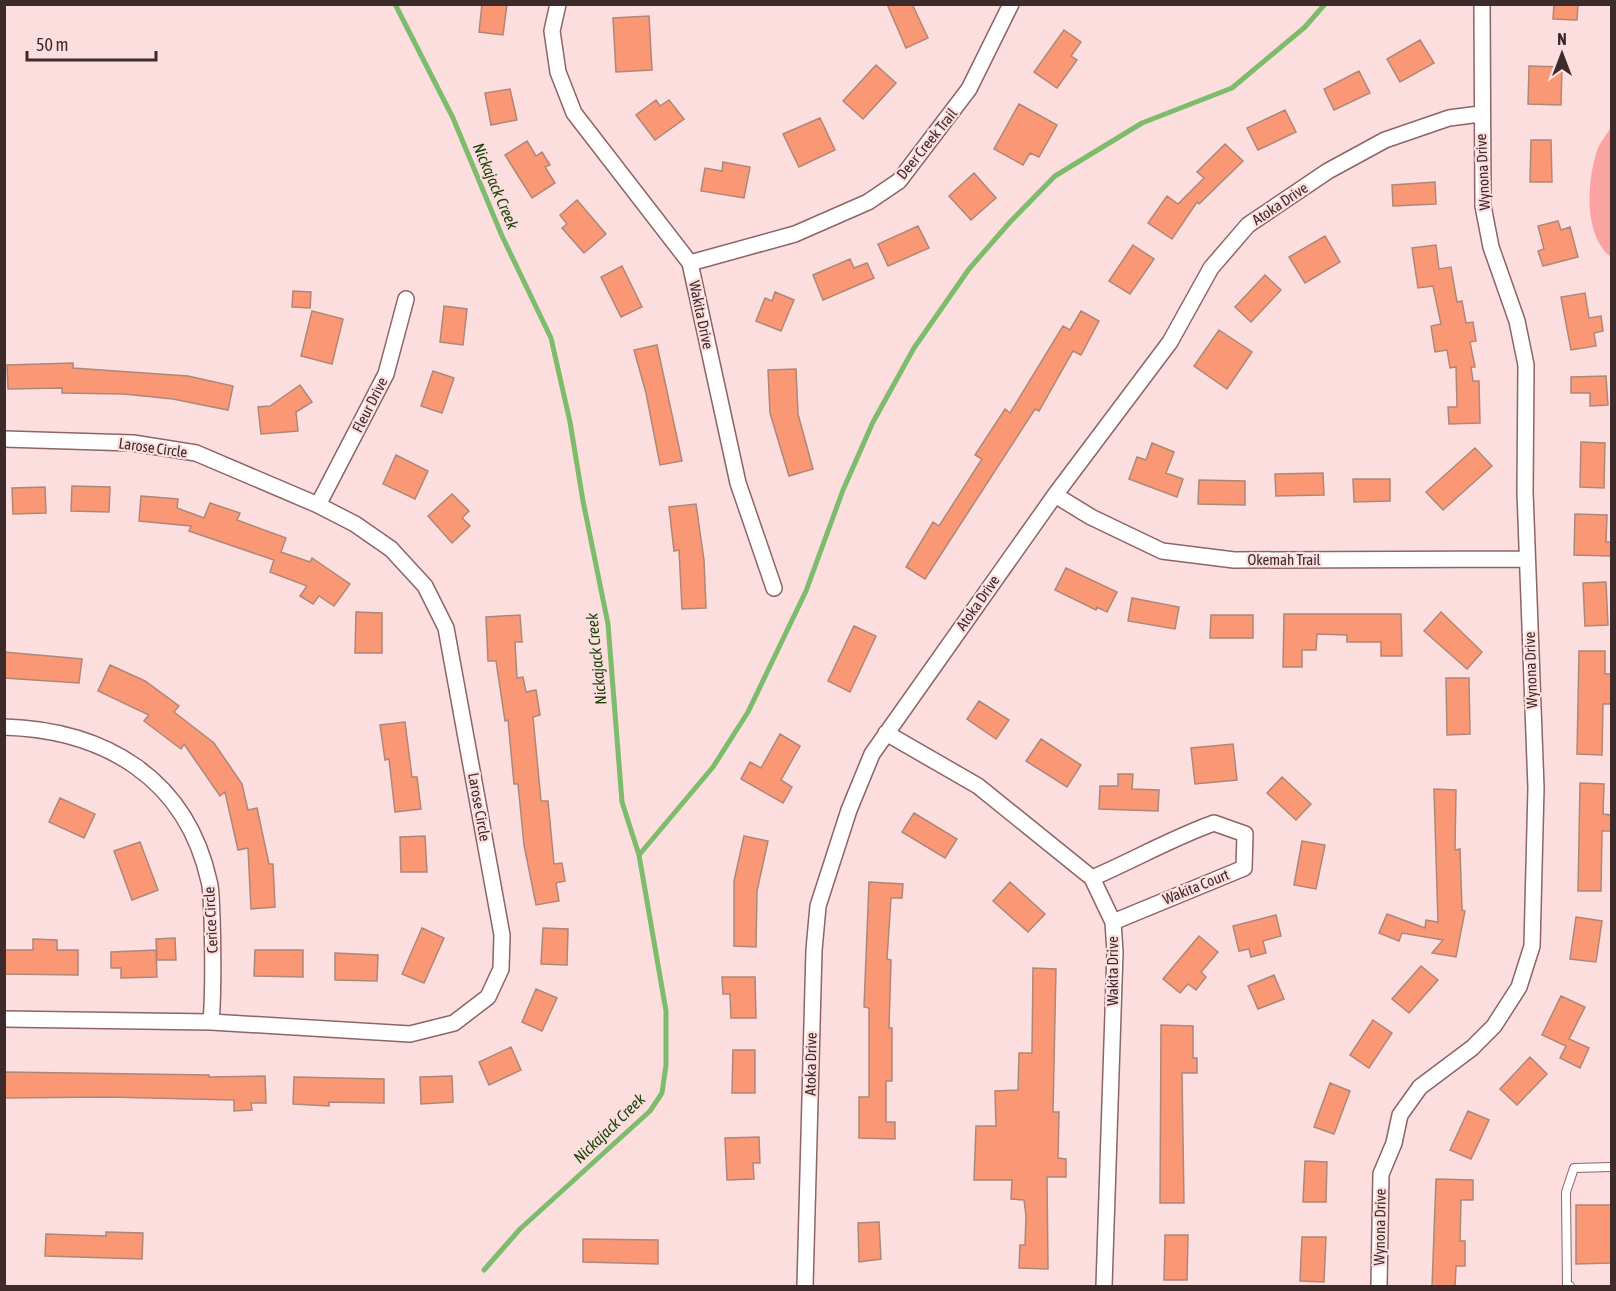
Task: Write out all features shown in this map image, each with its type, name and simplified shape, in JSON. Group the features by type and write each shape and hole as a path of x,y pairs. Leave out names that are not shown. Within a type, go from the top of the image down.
{"street":[{"name":"Wakita Drive","path":"558,4 552,31 558,72 573,113 690,263 738,483 774,588"},
{"name":"Deer Creek Trail","path":"690,263 795,234 868,202 899,181 969,89 1011,4"},
{"name":"Wynona Drive","path":"1379,1287 1381,1173 1394,1143 1400,1115 1420,1087 1472,1048 1494,1026 1519,987 1532,946 1536,788 1527,559 1526,365 1517,321 1491,247 1483,206 1480,114 1482,4"},
{"name":"Atoka Drive","path":"805,1287 814,950 818,906 849,810 872,754 1055,495 1170,342 1211,268 1248,225 1328,171 1385,140 1449,118 1480,114"},
{"name":"Fleur Drive","path":"318,505 387,374 406,299"},
{"name":"Larose Circle","path":"4,439 133,443 196,453 318,505 355,524 391,549 425,586 446,628 502,935 501,969 488,997 454,1023 410,1034 211,1022 4,1019"},
{"name":"Okemah Trail","path":"1055,495 1091,517 1162,551 1234,560 1527,559"},
{"name":"Cerice Circle","path":"4,727 23,728 97,743 137,766 173,798 194,835 210,882 214,976 211,1022"},
{"name":"Wakita Drive","path":"886,733 978,786 1092,878 1113,922 1115,952 1104,1287"},
{"name":"Wakita Court","path":"1092,878 1178,837 1214,823 1245,834 1244,868 1113,922"}],"lane":[{"path":"1570,1287 1567,1286 1566,1192 1574,1168 1611,1167"}],"shaded area":[{"path":"1611,127 1611,257 1602,247 1596,235 1592,222 1590,192 1597,151"}],"building":[{"path":"482,4 507,4 503,35 479,32"},
{"path":"887,4 912,4 928,38 906,48"},
{"path":"1554,4 1578,4 1577,20 1553,19"},
{"path":"649,16 652,70 616,72 613,18"},
{"path":"1064,30 1081,42 1071,56 1077,60 1057,88 1034,72"},
{"path":"1420,40 1434,63 1400,82 1387,59"},
{"path":"876,65 896,83 863,119 843,101"},
{"path":"1529,66 1562,67 1561,105 1528,104"},
{"path":"1359,71 1370,93 1334,110 1324,89"},
{"path":"510,89 517,120 491,125 485,93"},
{"path":"656,100 660,106 669,100 684,119 655,140 636,115"},
{"path":"1019,104 1057,125 1039,157 1030,153 1023,165 994,149"},
{"path":"1285,110 1296,132 1258,150 1247,128"},
{"path":"820,118 835,150 799,167 783,134"},
{"path":"1531,140 1551,140 1552,182 1530,182"},
{"path":"527,141 536,156 542,152 550,165 545,167 555,183 532,198 505,155"},
{"path":"1225,144 1243,161 1199,204 1197,202 1172,239 1148,223 1167,196 1178,204 1204,178 1197,172"},
{"path":"723,162 750,167 744,198 701,191 705,168 722,171"},
{"path":"974,173 996,198 971,220 949,196"},
{"path":"1435,182 1436,204 1393,206 1392,185"},
{"path":"577,200 606,234 584,253 562,228 567,224 560,215"},
{"path":"1558,221 1561,230 1570,227 1578,257 1543,266 1538,251 1544,249 1538,226"},
{"path":"918,226 929,248 888,266 878,244"},
{"path":"1325,236 1340,262 1305,283 1289,257"},
{"path":"1133,245 1154,259 1130,294 1109,281"},
{"path":"1436,245 1439,269 1451,267 1457,302 1462,301 1466,323 1473,322 1476,341 1470,342 1475,367 1471,367 1473,381 1479,381 1480,423 1449,424 1448,407 1457,407 1456,367 1450,368 1447,350 1435,352 1431,326 1441,324 1433,286 1418,288 1412,248"},
{"path":"850,259 854,268 867,263 874,278 823,300 813,275"},
{"path":"622,266 642,307 621,317 601,277"},
{"path":"1265,275 1281,290 1251,322 1235,307"},
{"path":"293,291 311,292 310,308 292,307"},
{"path":"775,292 794,300 781,331 756,321 765,298 772,301"},
{"path":"1585,293 1589,318 1601,316 1603,331 1594,333 1596,346 1571,350 1561,297"},
{"path":"444,306 467,309 463,345 440,342"},
{"path":"312,311 343,319 332,364 301,356"},
{"path":"1081,311 1099,321 1081,355 1073,351 1039,411 1035,409 925,579 906,567 933,522 939,526 982,459 975,455 1005,409 1010,413 1063,326 1070,330"},
{"path":"1219,330 1252,352 1227,389 1194,366"},
{"path":"657,345 682,461 660,465 646,393 634,350"},
{"path":"73,363 73,368 188,376 233,386 228,410 173,399 124,394 62,393 62,388 8,389 7,365"},
{"path":"796,369 798,414 813,469 789,476 770,413 768,370"},
{"path":"433,371 454,378 442,413 421,406"},
{"path":"1606,376 1608,405 1590,406 1590,393 1571,393 1571,377"},
{"path":"300,385 312,402 296,412 298,431 261,434 258,407 270,406"},
{"path":"1581,442 1605,443 1604,488 1580,487"},
{"path":"1152,443 1174,452 1166,473 1183,479 1177,497 1129,479 1137,457 1146,460"},
{"path":"1475,448 1492,466 1443,510 1426,492"},
{"path":"396,455 428,471 415,499 383,484"},
{"path":"1323,473 1324,495 1276,496 1275,474"},
{"path":"1353,479 1390,479 1390,501 1354,502"},
{"path":"1199,480 1245,481 1245,505 1198,504"},
{"path":"72,486 110,487 109,512 71,511"},
{"path":"45,487 46,513 13,514 12,488"},
{"path":"452,494 469,511 462,518 470,526 452,543 428,516"},
{"path":"141,496 178,499 177,508 204,518 210,503 240,513 237,520 286,538 281,552 310,562 312,558 350,584 334,606 319,596 313,604 300,596 307,586 270,572 274,560 189,531 191,526 139,521"},
{"path":"696,504 704,560 706,608 682,609 679,550 674,551 669,507"},
{"path":"1575,514 1607,515 1606,542 1611,542 1611,556 1574,555"},
{"path":"1066,568 1117,592 1107,612 1097,607 1096,610 1055,590"},
{"path":"1606,582 1608,625 1585,626 1583,583"},
{"path":"1132,598 1179,607 1175,629 1128,621"},
{"path":"356,612 382,613 382,653 355,653"},
{"path":"1441,612 1482,652 1467,669 1424,631"},
{"path":"1284,614 1401,614 1402,656 1381,656 1381,642 1347,642 1347,635 1317,634 1316,650 1302,650 1302,667 1283,667"},
{"path":"520,615 522,642 515,642 517,678 523,677 526,692 536,690 540,715 533,717 541,801 548,801 554,864 562,863 565,881 556,883 559,901 536,905 524,845 518,784 514,784 508,720 505,721 496,661 488,661 486,617"},
{"path":"1211,615 1253,615 1253,638 1210,638"},
{"path":"854,626 876,636 850,692 828,681"},
{"path":"1579,651 1605,651 1605,674 1611,674 1611,704 1603,704 1602,755 1577,754"},
{"path":"4,652 82,659 79,683 4,678"},
{"path":"110,665 145,681 179,706 174,712 214,743 242,784 248,810 257,808 269,864 273,864 275,907 251,909 248,848 238,850 225,792 220,796 184,744 181,749 144,721 149,715 98,691"},
{"path":"1446,678 1469,678 1470,734 1447,735"},
{"path":"979,701 1009,720 996,739 967,719"},
{"path":"405,722 412,777 417,777 421,809 395,812 389,759 385,760 380,725"},
{"path":"780,734 800,746 781,780 792,787 783,803 741,779 750,762 761,768"},
{"path":"1041,739 1081,765 1067,787 1026,761"},
{"path":"1233,744 1237,780 1195,784 1191,748"},
{"path":"1118,774 1133,774 1132,789 1159,790 1158,811 1099,809 1100,786 1118,786"},
{"path":"1282,777 1311,804 1296,820 1267,793"},
{"path":"1580,783 1604,784 1603,814 1611,815 1611,831 1602,831 1601,891 1578,891"},
{"path":"1434,789 1456,790 1455,850 1460,849 1462,910 1465,911 1456,957 1432,953 1443,940 1402,933 1399,941 1379,933 1387,914 1425,928 1426,920 1438,922"},
{"path":"60,798 95,814 84,838 49,822"},
{"path":"914,813 957,839 945,858 902,832"},
{"path":"425,836 427,872 401,872 400,837"},
{"path":"744,836 768,841 757,891 756,947 734,946 734,881"},
{"path":"1302,841 1325,845 1316,889 1294,885"},
{"path":"140,842 158,890 132,900 114,851"},
{"path":"869,882 903,884 902,898 891,898 887,959 891,960 889,1028 892,1028 892,1081 886,1081 886,1122 895,1122 895,1139 859,1138 859,1097 869,1097 869,1008 864,1007"},
{"path":"1010,882 1045,914 1028,932 993,901"},
{"path":"1276,915 1281,936 1263,941 1266,953 1251,957 1249,949 1239,951 1233,926"},
{"path":"1576,917 1602,921 1596,962 1570,959"},
{"path":"422,928 444,938 424,983 402,974"},
{"path":"543,928 568,929 567,965 541,964"},
{"path":"1199,936 1218,952 1201,972 1206,977 1196,990 1188,984 1180,993 1163,979"},
{"path":"175,938 176,960 157,960 156,939"},
{"path":"33,939 57,940 57,950 78,950 78,975 4,974 4,950 33,950"},
{"path":"156,950 157,977 121,978 121,968 111,968 111,952"},
{"path":"255,950 303,950 303,977 254,976"},
{"path":"335,953 378,955 377,981 335,980"},
{"path":"1421,966 1438,980 1409,1013 1392,999"},
{"path":"1033,968 1056,969 1053,1112 1059,1112 1058,1158 1066,1159 1066,1177 1047,1177 1048,1269 1019,1268 1020,1245 1025,1245 1026,1216 1024,1200 1011,1199 1012,1180 974,1180 976,1126 996,1126 995,1091 1018,1090 1019,1053 1032,1053"},
{"path":"1274,975 1284,999 1258,1009 1248,986"},
{"path":"722,977 755,977 756,1018 731,1018 730,994 723,994"},
{"path":"536,989 557,998 542,1031 522,1022"},
{"path":"1561,996 1585,1007 1569,1039 1589,1048 1580,1068 1560,1058 1566,1046 1542,1035"},
{"path":"1373,1020 1392,1033 1369,1068 1350,1055"},
{"path":"1161,1025 1193,1026 1193,1058 1197,1058 1197,1073 1182,1073 1184,1203 1160,1203"},
{"path":"511,1047 521,1070 489,1085 479,1062"},
{"path":"733,1050 755,1050 755,1093 732,1093"},
{"path":"1530,1057 1547,1074 1517,1105 1500,1089"},
{"path":"4,1072 209,1075 209,1077 265,1076 266,1103 251,1103 252,1110 234,1111 234,1100 107,1097 4,1098"},
{"path":"452,1076 453,1102 421,1104 420,1077"},
{"path":"294,1077 384,1079 384,1103 329,1102 329,1106 293,1104"},
{"path":"1330,1083 1350,1091 1334,1134 1314,1127"},
{"path":"1468,1111 1489,1120 1471,1159 1450,1150"},
{"path":"759,1137 760,1163 753,1163 754,1179 727,1180 725,1138"},
{"path":"1305,1161 1327,1162 1326,1202 1303,1202"},
{"path":"1436,1179 1473,1180 1473,1200 1461,1200 1460,1241 1465,1241 1465,1266 1456,1266 1455,1287 1432,1287"},
{"path":"1576,1205 1611,1205 1611,1263 1576,1264"},
{"path":"879,1222 881,1259 859,1262 858,1223"},
{"path":"106,1232 143,1233 142,1259 45,1256 46,1234 106,1236"},
{"path":"1165,1235 1188,1235 1187,1280 1164,1280"},
{"path":"1302,1237 1326,1237 1324,1282 1300,1281"},
{"path":"583,1239 658,1240 658,1264 583,1262"}],"waterway":[{"name":"Nickajack Creek","path":"395,4 453,118 502,236 551,338 570,422 583,501 608,624 622,802 639,855 666,1011 666,1065 662,1093 650,1111 520,1229 484,1270"},
{"path":"639,855 713,767 748,712 806,591 843,490 873,422 914,348 969,269 1010,222 1055,176 1142,123 1232,88 1305,27 1325,4"}]}
